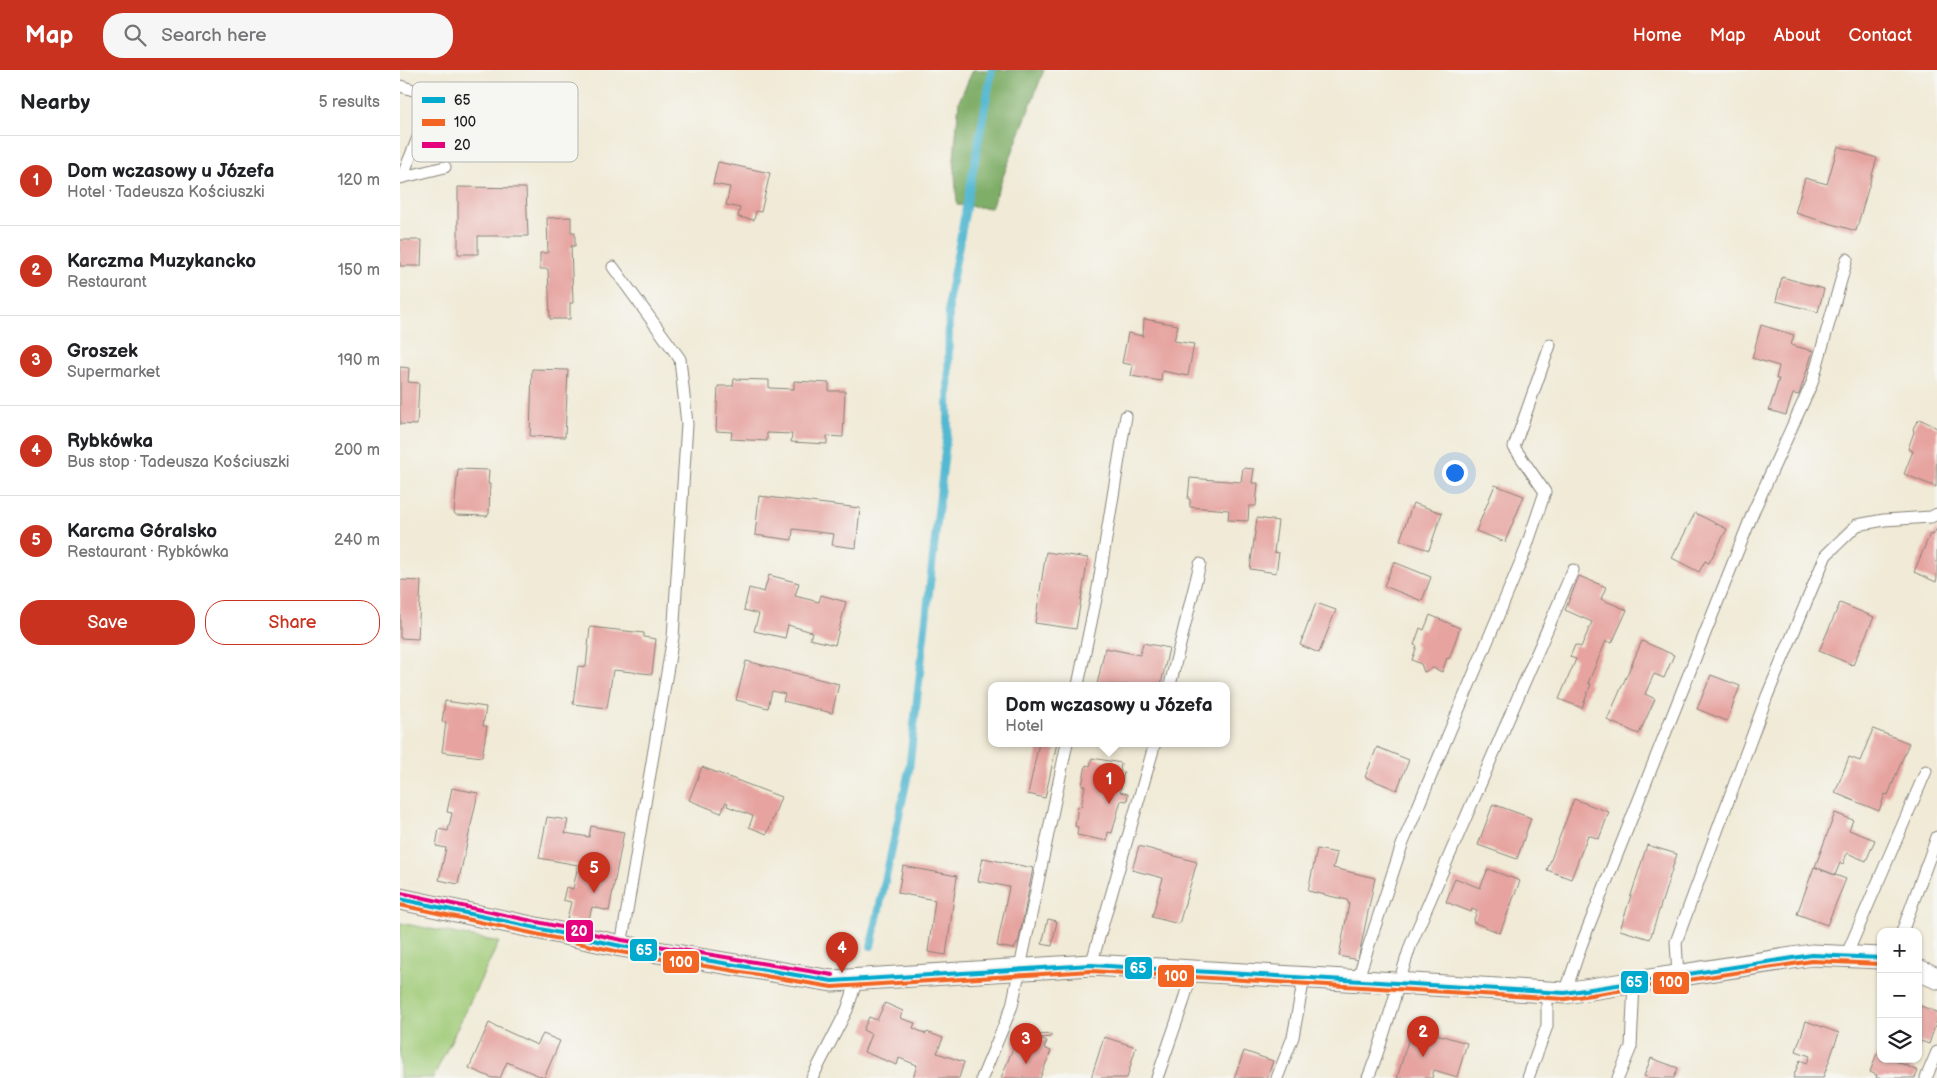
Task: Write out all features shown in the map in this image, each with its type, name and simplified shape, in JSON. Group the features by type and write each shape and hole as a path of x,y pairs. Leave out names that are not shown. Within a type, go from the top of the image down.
{"street":[{"path":"400,899 621,946 832,982 1091,965 1556,993 1812,955 1877,958"},
{"path":"1922,972 1937,978"}],"lane":[{"path":"400,86 412,90"},
{"path":"401,177 412,151"},
{"path":"401,177 445,168"},
{"path":"1528,1078 1547,1026 1556,993 1582,943 1715,604 1754,510 1812,383 1847,259"},
{"path":"613,267 680,359 687,424 673,637 621,946"},
{"path":"1358,981 1402,845 1524,554 1545,492 1514,447 1550,345"},
{"path":"1079,682 1097,594 1126,416"},
{"path":"1678,975 1676,942 1767,696 1826,555 1857,525 1884,520 1931,517 1937,514"},
{"path":"1171,682 1200,564"},
{"path":"1368,1078 1381,1046 1411,944 1573,570"},
{"path":"982,1078 1012,1006 1066,747"},
{"path":"1091,965 1154,747"},
{"path":"1846,956 1926,771"},
{"path":"1903,928 1937,837"},
{"path":"1157,1078 1192,971"},
{"path":"1277,1078 1293,1037 1304,978"},
{"path":"812,1078 847,1010 857,980"},
{"path":"1618,1078 1630,1048 1634,982"},
{"path":"1926,1078 1937,1052"}],"green space":[{"path":"973,70 1044,70 991,208 957,205 954,159 959,101"},
{"path":"400,923 499,942 433,1078 400,1078"}],"building":[{"path":"1838,146 1877,158 1856,231 1795,213 1805,178 1827,184"},
{"path":"718,162 770,173 761,212 756,211 754,220 738,217 740,208 726,205 730,187 713,184"},
{"path":"458,187 526,188 528,236 478,236 478,254 458,254"},
{"path":"571,217 571,232 575,232 575,246 571,246 573,303 570,303 570,319 550,319 548,269 540,269 540,253 548,253 547,218"},
{"path":"400,240 422,240 421,266 400,266"},
{"path":"1782,277 1824,289 1818,312 1776,301"},
{"path":"1144,319 1178,325 1174,341 1194,344 1188,376 1162,371 1161,381 1131,376 1133,365 1122,363 1128,333 1143,336"},
{"path":"1761,325 1794,335 1791,345 1813,351 1799,395 1793,394 1786,415 1769,410 1779,379 1776,379 1779,366 1752,358"},
{"path":"400,367 409,368 408,382 419,383 417,425 400,424"},
{"path":"532,369 568,370 565,437 530,436"},
{"path":"734,379 769,380 769,388 794,389 794,381 829,383 829,391 845,391 843,437 827,436 827,444 791,442 792,434 767,433 767,441 731,439 732,432 716,431 718,386 733,386"},
{"path":"1920,419 1937,428 1936,487 1904,474 1913,451 1908,449 1914,432 1913,429"},
{"path":"1243,468 1254,469 1252,483 1258,483 1256,506 1249,506 1248,521 1228,520 1229,510 1190,507 1190,499 1188,499 1190,478 1241,482"},
{"path":"458,469 489,470 489,514 487,516 456,515 454,513"},
{"path":"1495,485 1524,496 1505,542 1476,531"},
{"path":"759,496 860,508 856,548 832,545 834,534 793,529 792,540 755,535"},
{"path":"1413,503 1442,513 1429,550 1400,540"},
{"path":"1695,513 1727,529 1709,563 1705,561 1699,572 1672,558"},
{"path":"1257,518 1278,521 1274,552 1279,553 1276,573 1250,569"},
{"path":"1937,528 1936,582 1914,572 1930,534 1933,535"},
{"path":"1046,552 1088,558 1076,629 1035,623"},
{"path":"1394,562 1431,577 1422,601 1384,586"},
{"path":"769,575 799,583 795,596 819,602 821,595 846,602 835,645 810,639 812,632 788,625 785,638 754,631 759,614 744,610 749,588 764,592"},
{"path":"1579,576 1606,587 1601,599 1627,610 1612,643 1606,641 1588,683 1591,684 1582,708 1559,699 1576,659 1570,657 1575,645 1581,647 1592,622 1565,610"},
{"path":"400,580 421,581 418,639 400,638"},
{"path":"1316,603 1336,610 1319,653 1300,645"},
{"path":"1840,603 1874,617 1853,665 1819,651"},
{"path":"1430,615 1460,628 1449,659 1447,658 1442,672 1433,668 1424,672 1421,664 1412,660 1417,646 1414,645 1420,628 1424,630"},
{"path":"590,627 644,633 644,637 656,639 652,674 613,670 607,708 573,704 578,666 586,667"},
{"path":"1642,641 1674,655 1664,678 1654,674 1645,694 1655,699 1639,734 1607,720"},
{"path":"1143,643 1169,648 1162,682 1098,682 1105,648 1140,655"},
{"path":"746,661 839,684 832,713 783,701 785,694 772,691 768,708 736,700"},
{"path":"1711,675 1740,686 1727,721 1697,709"},
{"path":"445,701 486,707 483,726 487,726 482,757 442,752 446,722 442,722"},
{"path":"1873,729 1909,743 1888,795 1885,794 1879,811 1835,793 1849,757 1860,761"},
{"path":"1038,747 1056,747 1045,798 1028,794"},
{"path":"1377,747 1409,760 1397,790 1365,777"},
{"path":"1092,758 1121,763 1120,771 1124,772 1120,792 1128,794 1127,801 1121,800 1112,833 1108,832 1107,841 1077,835 1078,827 1075,826 1078,806 1081,807 1085,786 1082,785 1086,765 1090,766"},
{"path":"702,767 781,797 767,834 749,827 753,816 727,806 728,803 726,802 721,813 689,800"},
{"path":"452,788 478,793 458,884 439,880 446,848 436,846 439,829 448,831 452,813 447,812"},
{"path":"1574,799 1609,812 1599,839 1588,835 1571,879 1547,870"},
{"path":"1493,804 1531,818 1517,859 1478,845"},
{"path":"1835,813 1853,820 1849,830 1875,840 1866,861 1847,853 1843,864 1840,863 1835,875 1815,867"},
{"path":"547,817 568,820 565,833 589,837 591,826 624,832 609,911 592,907 588,923 567,919 571,902 563,900 566,887 573,889 578,865 539,858"},
{"path":"1647,845 1677,854 1650,939 1620,930"},
{"path":"1139,846 1197,862 1179,924 1152,917 1163,878 1132,870"},
{"path":"1317,849 1337,853 1333,868 1375,878 1358,960 1339,956 1349,904 1347,900 1308,891"},
{"path":"983,858 1033,868 1019,940 1014,949 997,946 1009,887 978,881"},
{"path":"903,866 957,876 946,955 928,952 935,900 898,893"},
{"path":"1814,867 1846,879 1827,925 1797,914"},
{"path":"1488,869 1520,881 1500,933 1473,922 1477,911 1472,909 1471,912 1446,902 1455,878 1480,888"},
{"path":"1048,919 1057,921 1052,946 1042,944"},
{"path":"885,1003 903,1011 900,1018 915,1023 913,1028 926,1034 927,1032 943,1038 937,1053 964,1062 959,1078 913,1078 917,1065 899,1058 897,1065 864,1052 871,1034 863,1030 869,1017 877,1020"},
{"path":"1922,1006 1937,1012 1937,1020 1929,1044 1922,1041"},
{"path":"1806,1021 1839,1033 1823,1078 1793,1078 1800,1060 1807,1063 1810,1056 1796,1051"},
{"path":"489,1023 537,1045 543,1034 560,1041 544,1078 507,1062 500,1078 492,1078 469,1068"},
{"path":"1412,1027 1467,1043 1457,1077 1434,1070 1432,1078 1397,1078"},
{"path":"1021,1029 1037,1035 1051,1034 1051,1037 1040,1038 1047,1041 1044,1048 1051,1051 1040,1078 1001,1078 1013,1048 1013,1036 1018,1036"},
{"path":"1104,1037 1136,1047 1127,1078 1091,1078"},
{"path":"1244,1051 1273,1061 1267,1078 1234,1078"},
{"path":"1877,1053 1877,1063 1900,1063 1918,1071 1915,1078 1876,1078 1877,1075 1870,1072"},
{"path":"1651,1058 1678,1068 1674,1078 1649,1078 1644,1076"}],"waterway":[{"path":"871,946 909,770 948,424 949,298 992,70"}],"transit line":[{"name":"20","path":"401,893 622,940 833,975"},
{"name":"65","path":"400,899 621,946 832,981 1091,965 1565,993 1812,955 1877,958"},
{"name":"100","path":"400,905 620,952 832,987 1091,971 1565,999 1812,961 1877,964"}],"place":[{"name":"Dom wczasowy u Józefa","path":"1109,804"},
{"name":"Karcma Góralsko","path":"594,893"},
{"name":"Rybkówka","path":"842,973"},
{"name":"Karczma Muzykancko","path":"1423,1057"},
{"name":"Groszek","path":"1026,1064"}]}
